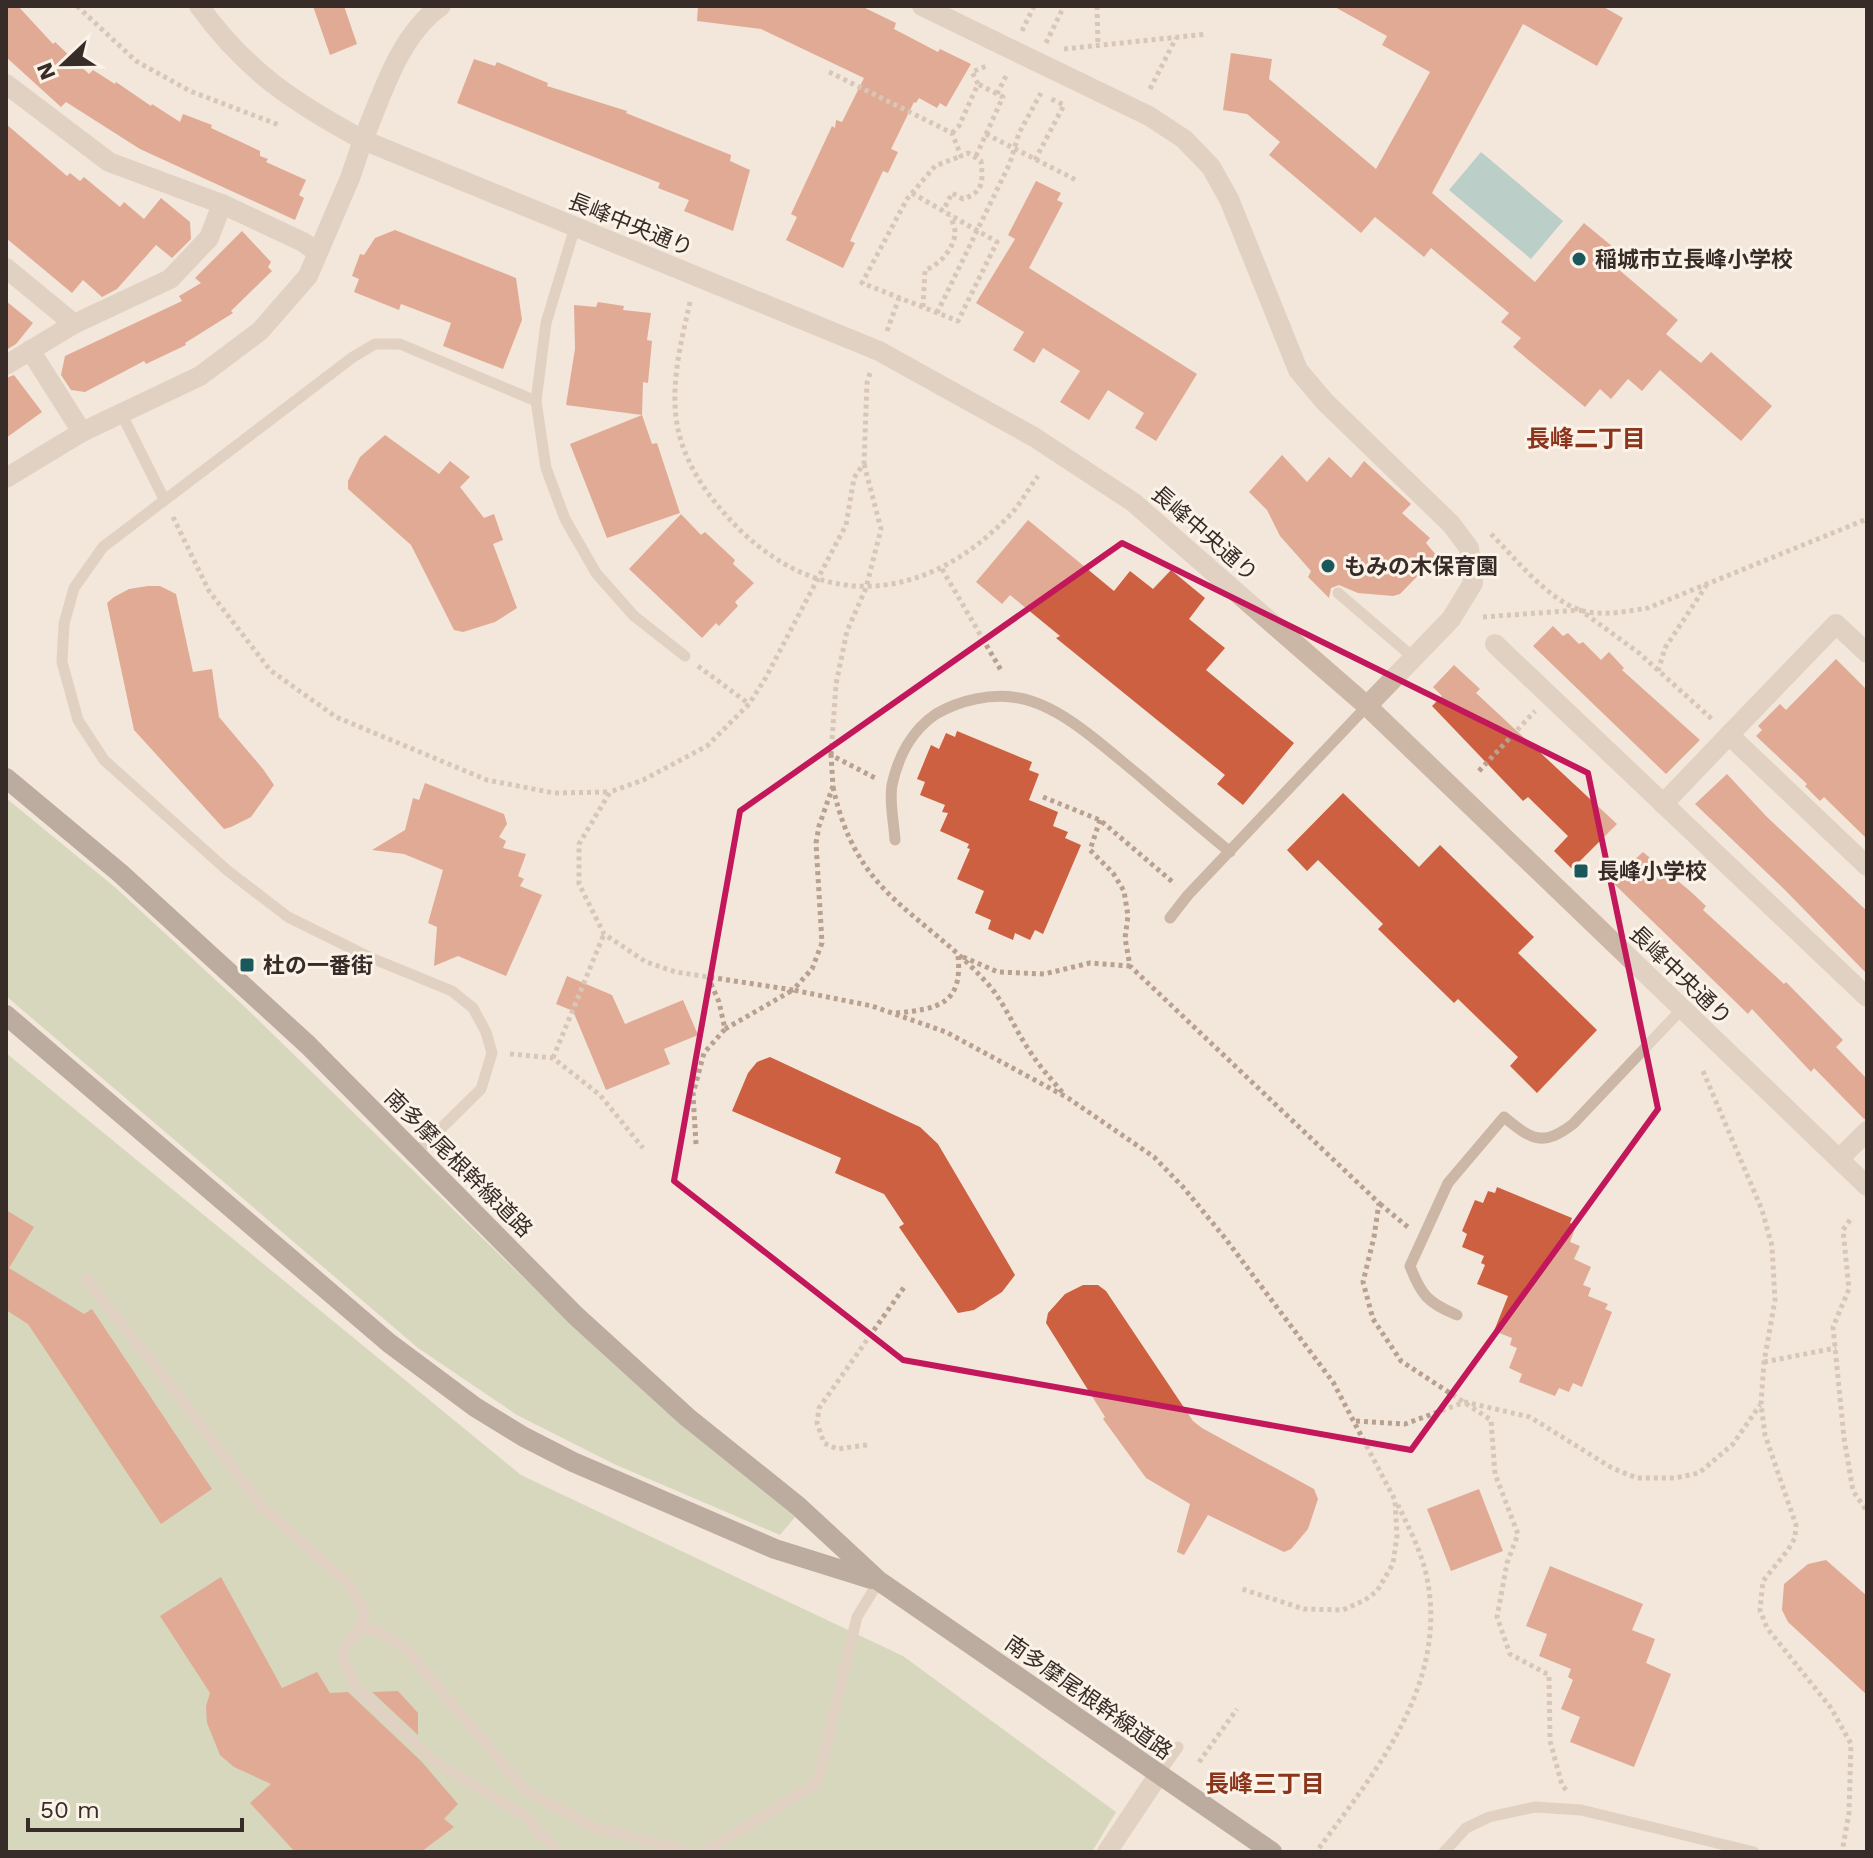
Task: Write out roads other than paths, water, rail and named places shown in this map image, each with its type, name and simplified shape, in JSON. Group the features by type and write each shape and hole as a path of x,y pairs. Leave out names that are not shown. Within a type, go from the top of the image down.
{"main road":[{"name":"南多摩尾根幹線道路","path":"6,778 120,873 308,1045 587,1326 687,1417 798,1506 879,1581 1272,1852"},
{"name":"南多摩尾根幹線道路","path":"6,1015 389,1343 475,1407 573,1462 775,1549 879,1581"}],"street":[{"name":"長峰中央通り","path":"199,6 215,29 249,65 283,94 363,140 879,351 1034,437 1133,502 1367,706 1867,1186"},
{"path":"6,478 82,432 200,376 260,331 308,276 403,51 419,26 441,6"},
{"path":"922,6 1149,116 1184,139 1211,167 1229,199 1298,370 1325,402 1451,524 1469,548 1473,583 1451,619 1367,706"},
{"path":"6,84 109,162 222,204 303,242 317,252"},
{"path":"6,365 74,324 170,279 209,238 222,204"},
{"path":"6,268 74,324"},
{"path":"30,350 82,432"},
{"path":"1663,804 1836,624 1867,653"},
{"path":"1495,644 1867,997"},
{"path":"1729,735 1867,866"},
{"path":"1839,1159 1867,1131"},
{"path":"1107,1852 1159,1774"}],"lane":[{"path":"575,227 546,323 536,401 546,468 565,519 596,573 634,616 685,656"},
{"path":"416,1153 481,1089 492,1053 486,1032 473,1008 452,991 369,957 288,917 228,871 104,760 78,720 62,662 64,624 74,588 103,547 341,366 375,344 400,344 536,401"},
{"path":"122,415 164,499"},
{"path":"1338,593 1414,658"},
{"path":"895,840 892,786 910,737 927,720 947,707 995,697 1019,698 1045,707 1085,731 1230,852"},
{"path":"1170,918 1188,895 1367,706"},
{"path":"1457,1315 1437,1307 1420,1291 1410,1266 1448,1183 1504,1117 1538,1139 1555,1138 1573,1124 1681,1010"},
{"path":"86,1279 261,1506 349,1584 365,1613 358,1630 345,1647 343,1660 355,1687 432,1760 525,1816 557,1852"},
{"path":"704,1852 817,1783 857,1617 879,1581"},
{"path":"358,1630 376,1630 405,1648 525,1790 593,1827 691,1852"},
{"path":"1159,1774 1178,1747"},
{"path":"1444,1852 1466,1828 1489,1817 1535,1807 1581,1810 1754,1852"}],"water":[{"path":"1481,152 1563,221 1531,259 1449,190"}],"place":[{"name":"稲城市立長峰小学校","path":"1579,259"},
{"name":"もみの木保育園","path":"1328,566"},
{"name":"長峰小学校","path":"1581,871"},
{"name":"杜の一番街","path":"247,965"}],"district":[{"name":"長峰二丁目","path":"1586,439"},
{"name":"長峰三丁目","path":"1265,1784"}]}
